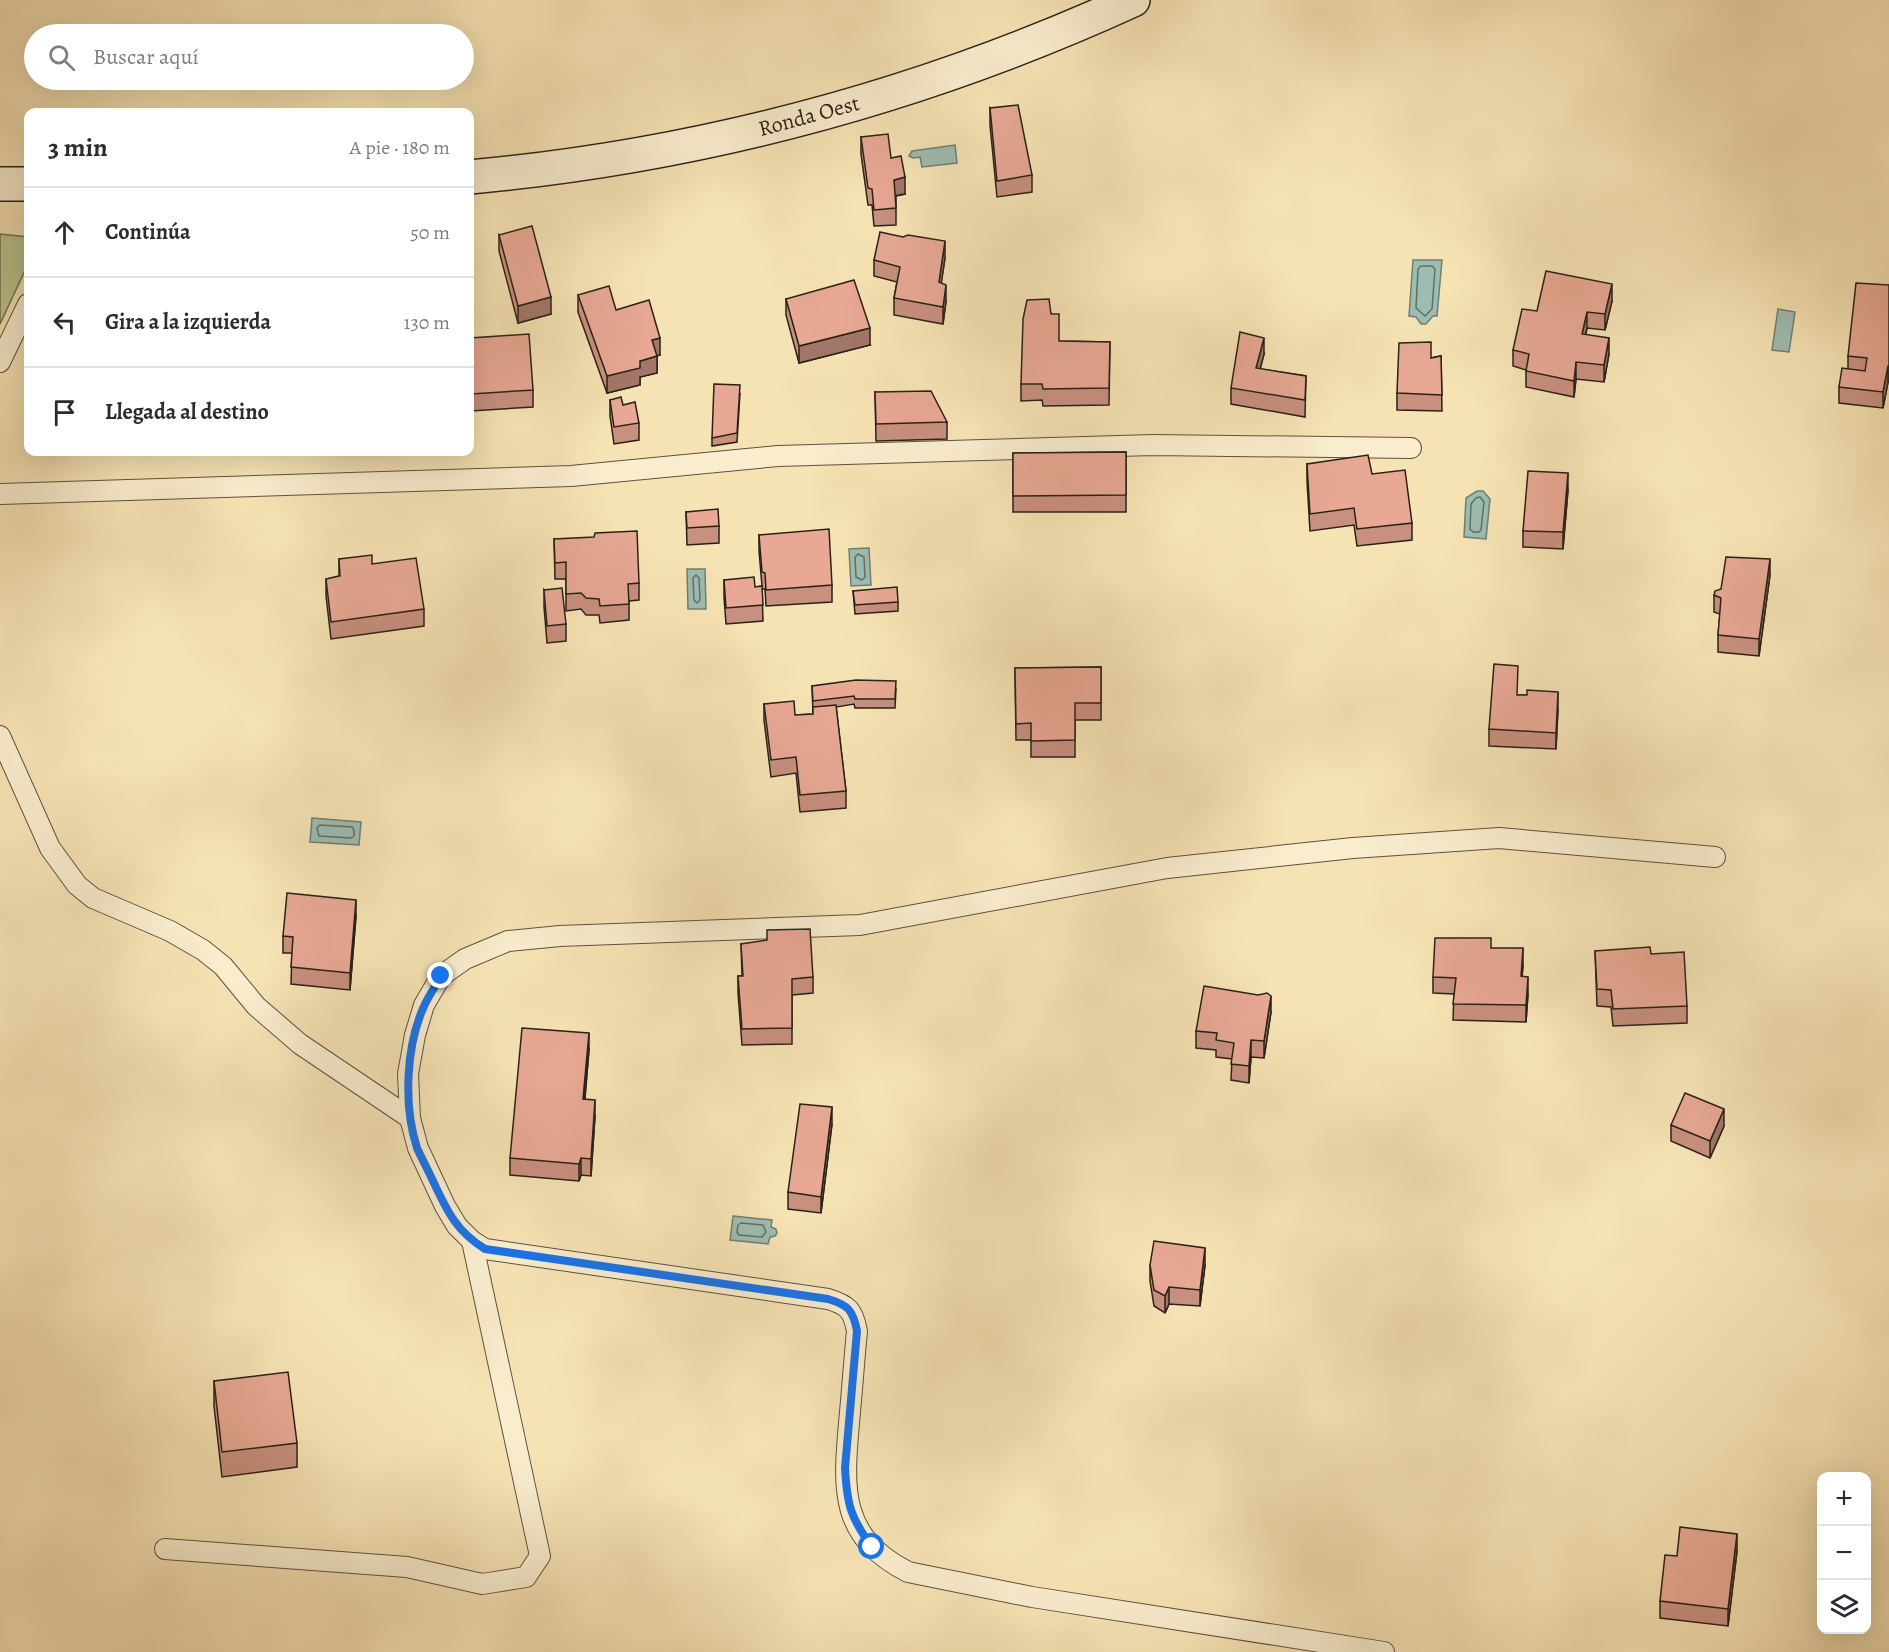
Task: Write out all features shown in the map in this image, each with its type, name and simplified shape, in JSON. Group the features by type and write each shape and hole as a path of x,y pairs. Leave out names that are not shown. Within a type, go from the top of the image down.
{"main road":[{"name":"Ronda Oest","path":"474,177 617,159 709,142 792,122 871,100 998,57 1133,0"},
{"path":"0,184 24,184"}],"lane":[{"path":"0,362 24,312"},
{"path":"0,494 571,476 778,456 1153,445 1411,448"},
{"path":"0,736 51,848 77,885 93,898 170,931 203,950 223,966 256,1006 300,1044 410,1118"},
{"path":"1384,1652 1032,1597 908,1572 890,1563 872,1547 858,1528 849,1506 845,1468 857,1331 854,1316 843,1304 816,1297 485,1249 472,1240 457,1226 445,1206 418,1148 410,1118 408,1074 415,1035 424,1005 441,976 465,959 507,941 561,936 860,925 1167,868 1353,848 1499,838 1715,857"},
{"path":"165,1549 407,1567 482,1584 526,1577 540,1556 472,1240"}],"green space":[{"path":"0,234 24,237 24,273 0,324"}],"water":[{"path":"955,145 957,163 922,167 920,157 909,156 912,151"},
{"path":"1413,260 1442,260 1437,316 1433,316 1426,324 1421,324 1416,317 1409,316"},
{"path":"1778,309 1795,312 1789,352 1772,350"},
{"path":"1477,491 1483,491 1490,499 1486,539 1464,537 1466,498"},
{"path":"869,548 871,585 851,586 849,549"},
{"path":"687,569 705,569 706,609 688,609"},
{"path":"312,818 361,822 359,845 310,842"},
{"path":"733,1216 772,1220 771,1227 776,1229 777,1233 770,1237 768,1244 730,1240"}],"building":[{"path":"1018,105 1032,175 997,181 990,108"},
{"path":"888,134 891,158 901,156 905,177 894,180 896,208 874,210 872,189 868,188 861,137"},
{"path":"532,226 551,297 518,306 499,235"},
{"path":"880,232 945,241 939,282 946,285 943,307 894,298 900,267 874,260"},
{"path":"1546,271 1612,284 1605,314 1587,312 1582,334 1609,338 1604,365 1576,362 1574,381 1526,371 1529,354 1513,350 1522,309 1537,311"},
{"path":"854,280 870,328 799,346 786,299"},
{"path":"1856,283 1889,285 1889,366 1883,392 1839,387 1842,368 1865,371 1867,358 1848,356"},
{"path":"609,286 616,310 649,300 660,338 652,340 657,356 640,361 640,368 607,376 578,295"},
{"path":"1049,299 1051,314 1059,314 1059,341 1110,342 1109,388 1043,389 1042,384 1021,384 1023,319 1027,300"},
{"path":"1240,332 1264,338 1256,368 1306,376 1305,400 1231,388"},
{"path":"529,334 533,390 474,394 474,338"},
{"path":"1431,342 1431,358 1441,356 1442,395 1397,393 1399,343"},
{"path":"714,384 740,385 737,433 712,438"},
{"path":"931,391 947,422 876,424 875,392"},
{"path":"621,397 623,405 635,402 639,423 614,427 610,400"},
{"path":"1126,452 1126,495 1013,496 1013,453"},
{"path":"1368,455 1372,474 1405,470 1412,523 1357,529 1354,508 1310,514 1307,464"},
{"path":"1528,471 1568,473 1563,532 1523,531"},
{"path":"718,509 719,526 687,528 686,512"},
{"path":"829,529 832,585 766,590 759,535"},
{"path":"637,531 639,583 628,584 629,604 600,606 599,599 586,598 581,593 566,594 566,562 555,563 554,539 594,537 595,533"},
{"path":"372,555 372,564 416,558 424,609 331,622 326,579 340,576 339,559"},
{"path":"1726,557 1770,559 1759,639 1718,635 1721,598 1714,595 1715,591 1721,589"},
{"path":"754,577 755,587 762,586 763,605 726,608 724,580"},
{"path":"897,587 898,602 855,605 853,591"},
{"path":"562,588 566,624 547,626 544,590"},
{"path":"1494,664 1518,666 1517,695 1527,695 1527,690 1558,692 1556,733 1489,729"},
{"path":"1101,667 1101,703 1075,703 1075,740 1031,741 1031,723 1016,724 1015,668"},
{"path":"856,680 896,681 895,699 855,699 854,696 813,701 812,686"},
{"path":"794,701 795,715 813,714 813,707 836,705 846,791 800,795 796,757 771,760 764,704"},
{"path":"287,893 356,900 350,973 291,967 293,937 283,936"},
{"path":"810,929 813,977 792,979 792,1028 742,1029 738,976 743,976 741,944 767,940 767,930"},
{"path":"1435,938 1491,938 1491,948 1523,948 1521,976 1528,977 1526,1005 1453,1004 1456,978 1433,977"},
{"path":"1650,947 1651,954 1684,952 1687,1006 1613,1009 1611,990 1597,989 1595,951"},
{"path":"1204,986 1258,995 1267,993 1271,996 1264,1041 1251,1040 1249,1066 1231,1064 1234,1043 1216,1040 1217,1033 1196,1031"},
{"path":"522,1028 589,1033 583,1099 595,1100 591,1159 581,1158 579,1164 510,1158"},
{"path":"1685,1093 1724,1109 1710,1141 1671,1125"},
{"path":"800,1104 832,1107 821,1197 788,1192"},
{"path":"1154,1241 1205,1248 1200,1290 1169,1287 1165,1296 1154,1290 1150,1265"},
{"path":"288,1372 297,1443 222,1452 214,1381"},
{"path":"1680,1527 1737,1534 1728,1609 1660,1601 1665,1555 1677,1556"}],"route":[{"path":"441,976 424,1005 415,1035 408,1074 410,1118 418,1148 457,1226 485,1249 828,1299 843,1304 854,1316 857,1331 845,1468 847,1490 849,1506 858,1528 872,1547"}]}
